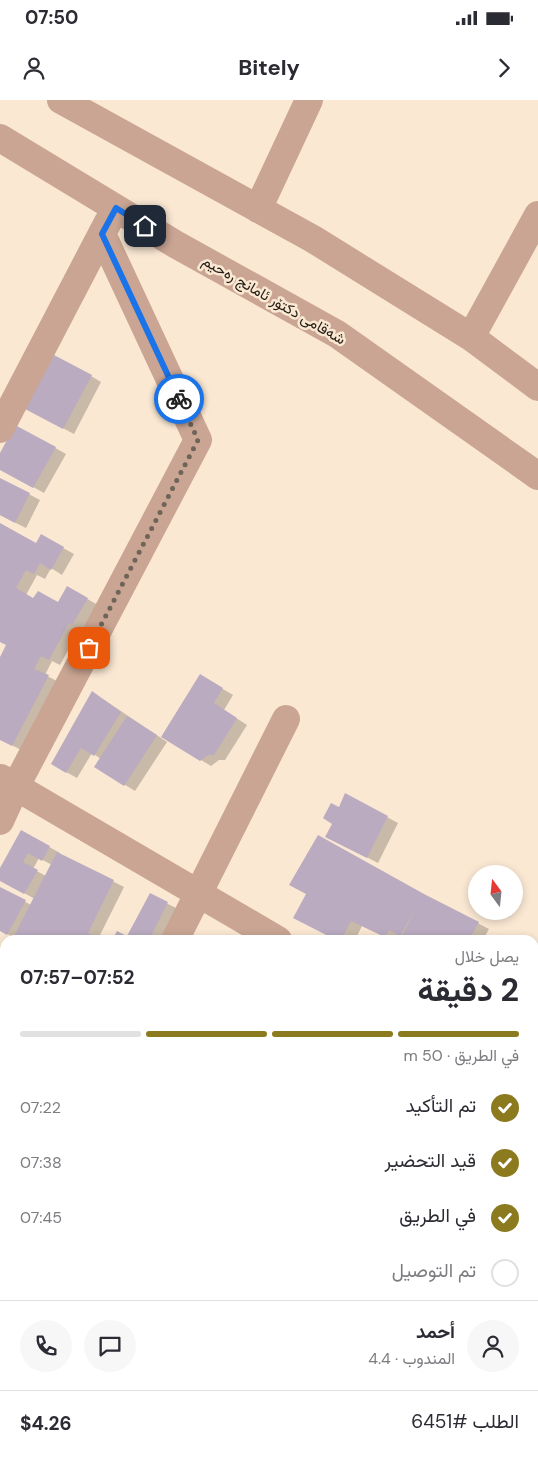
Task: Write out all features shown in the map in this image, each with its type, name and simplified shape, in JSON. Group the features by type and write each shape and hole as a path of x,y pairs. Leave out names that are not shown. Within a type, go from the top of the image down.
{"street":[{"path":"61,100 313,239 471,337 538,387"},
{"path":"258,209 309,100"},
{"name":"شەقامی دکتۆر ئامانج رەحیم","path":"0,138 175,244 337,334 538,476"},
{"path":"0,429 116,208"},
{"path":"471,337 538,215"},
{"path":"0,821 8,782 198,440 102,234"},
{"path":"178,935 286,719"},
{"path":"8,782 270,935"}],"building":[{"path":"54,355 92,375 63,429 25,409"},
{"path":"15,425 56,447 33,488 0,470 0,453"},
{"path":"0,478 30,493 15,523 0,515"},
{"path":"0,523 36,543 41,534 64,547 51,570 40,563 34,574 26,570 16,588 33,598 38,591 58,602 67,586 88,598 72,625 69,623 49,660 41,656 34,669 49,675 12,746 0,740 0,657 6,645 0,642"},
{"path":"200,674 223,688 214,703 237,718 214,755 208,755 200,761 161,737"},
{"path":"92,691 121,712 94,756 81,748 66,773 51,764"},
{"path":"127,716 157,735 124,786 94,767"},
{"path":"345,793 388,816 367,858 325,837 332,824 323,818 331,803 339,807"},
{"path":"21,830 50,846 42,861 28,853 23,862 38,870 24,894 0,881 0,868"},
{"path":"318,835 468,916 468,920 479,922 472,935 402,935 415,909 401,935 389,930 386,935 381,935 351,921 344,935 326,935 293,918 306,894 289,885"},
{"path":"57,852 114,880 88,933 92,935 15,935"},
{"path":"0,887 26,900 7,935 0,931"},
{"path":"150,893 168,902 152,935 128,935"},
{"path":"117,931 125,935 115,935"}],"way so far":[{"path":"89,648 198,440 179,399"}],"route":[{"path":"145,226 116,208 102,234 179,399"}]}
